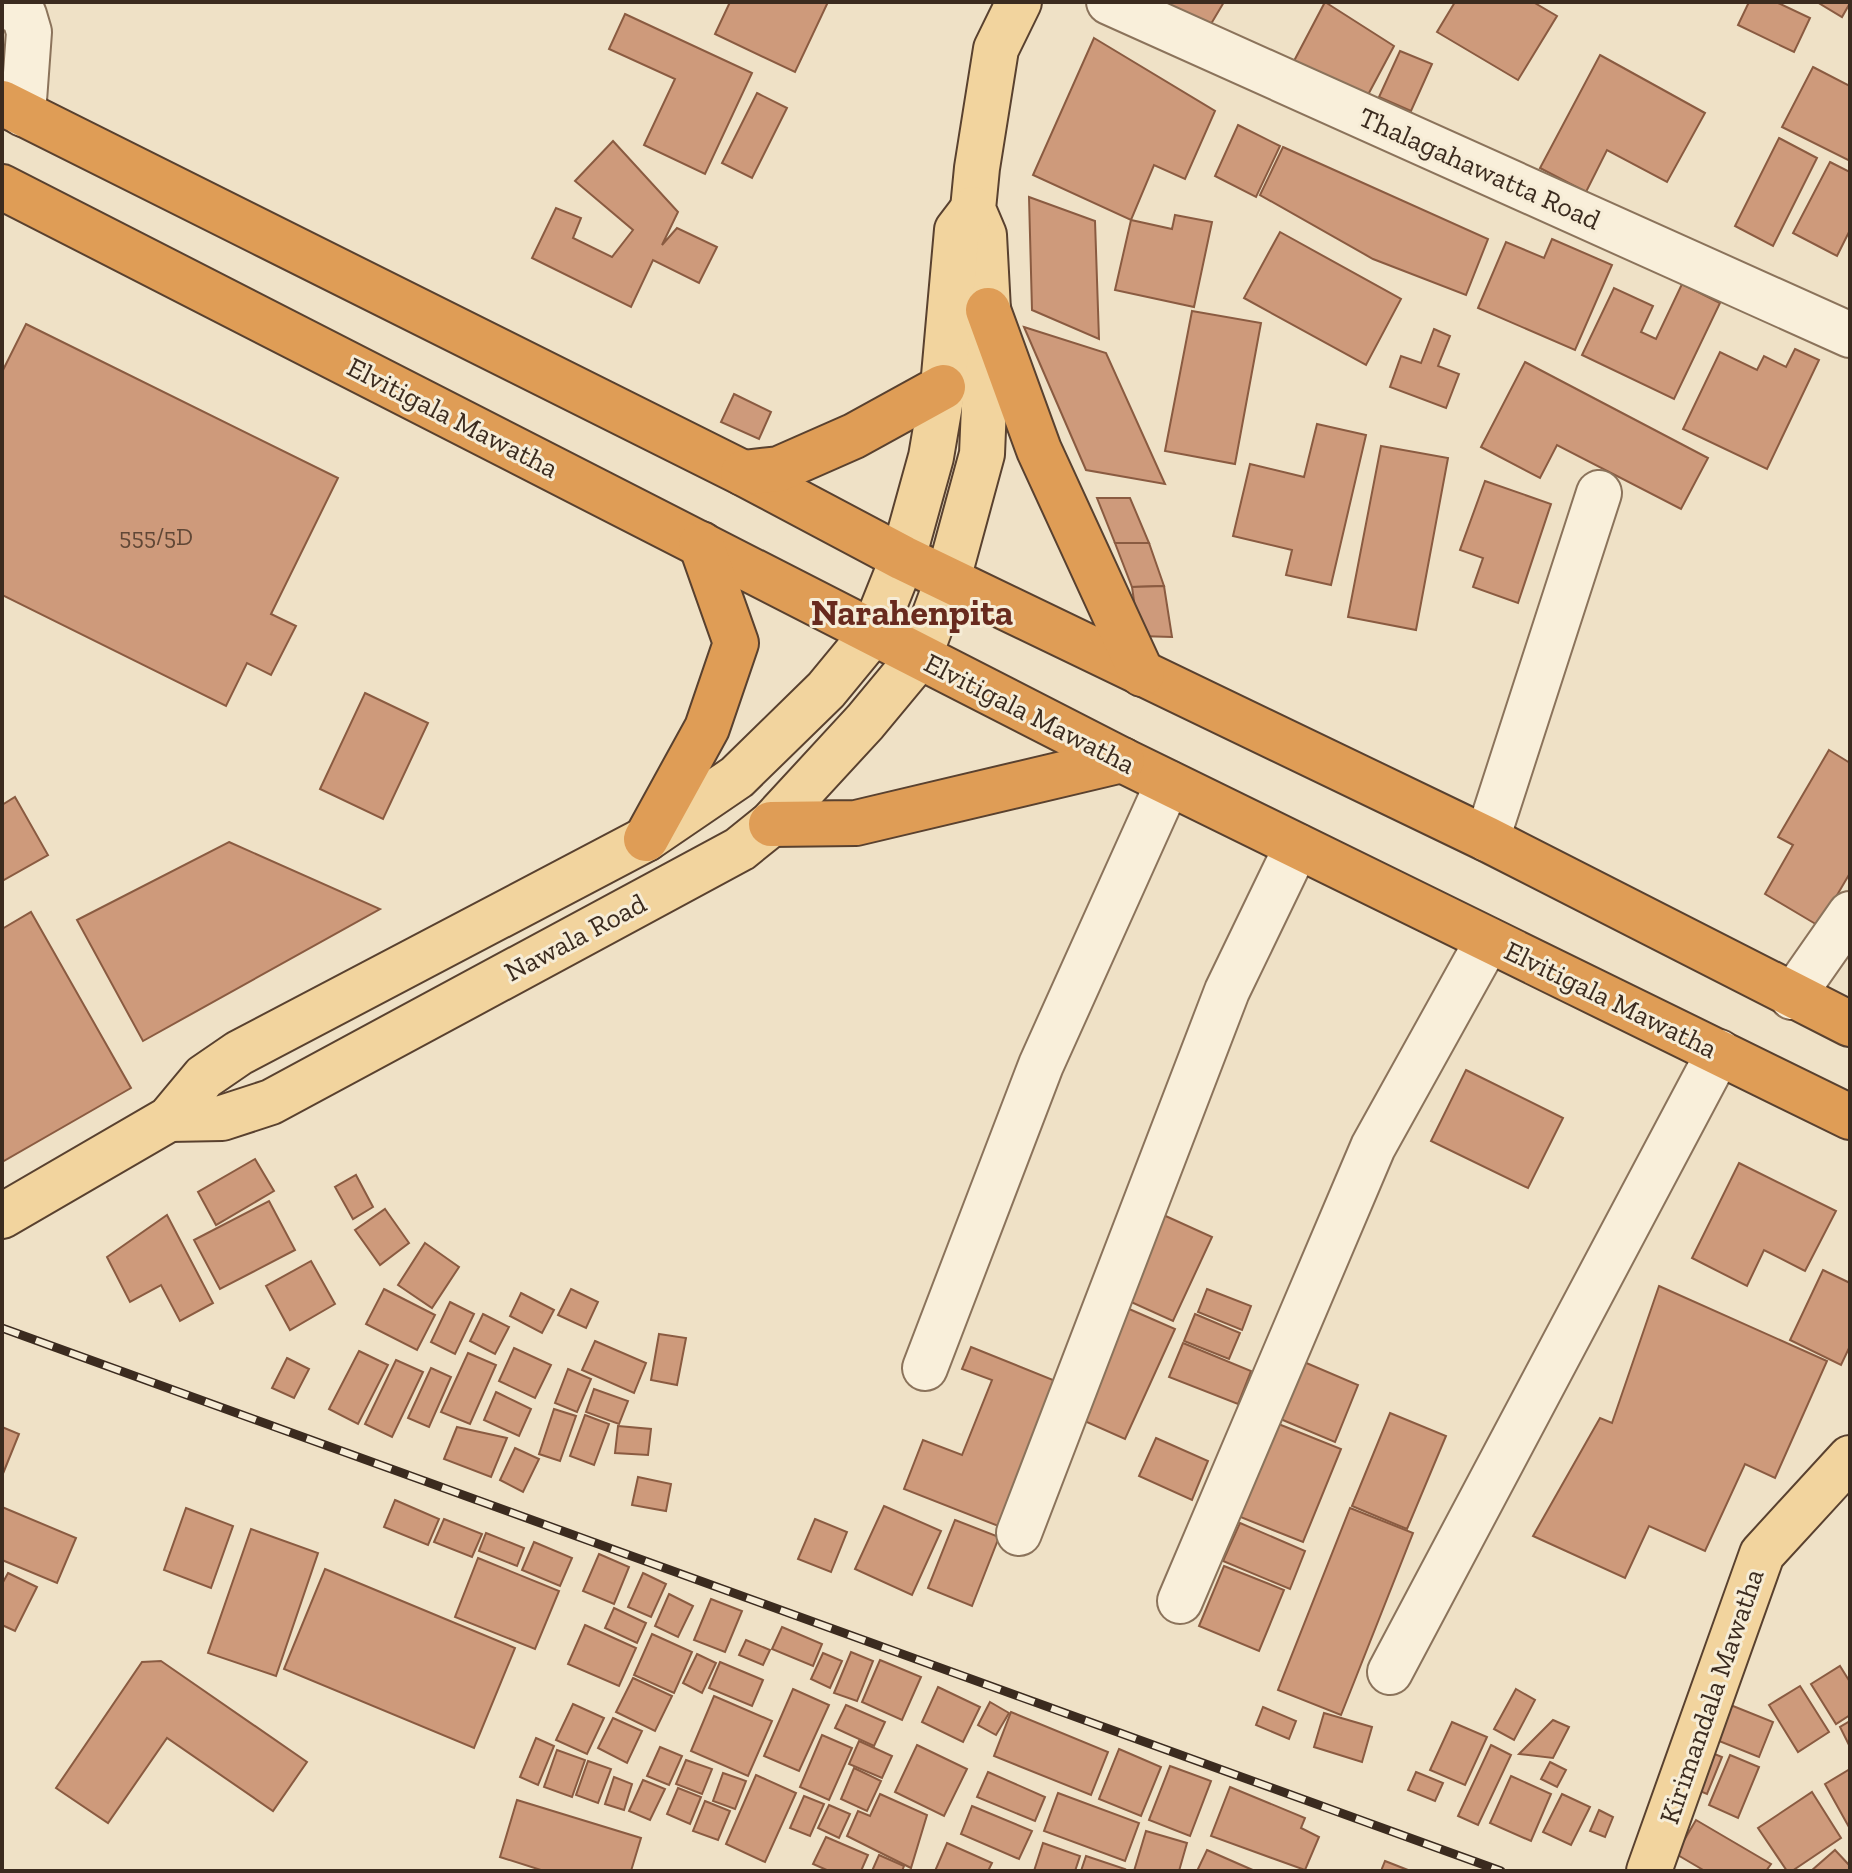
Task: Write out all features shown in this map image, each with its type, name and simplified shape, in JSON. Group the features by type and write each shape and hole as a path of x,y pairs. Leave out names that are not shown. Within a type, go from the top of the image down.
{"highway":[{"path":"12,109 743,473 903,558 1487,839 1850,1024"},
{"name":"Elvitigala Mawatha","path":"2,187 1122,760 1850,1117"},
{"path":"988,310 1039,450 1142,674"},
{"path":"743,473 779,469 854,436 943,387"},
{"path":"646,839 707,728 736,643 701,544"},
{"path":"771,824 856,823 1122,760"}],"main road":[{"path":"973,209 996,49 1019,2"},
{"name":"Nawala Road","path":"2,1216 169,1119 204,1077 239,1053 646,839 737,777 826,690 873,633 903,558 931,457 943,387 957,230 973,209 984,235 988,310 982,454 948,579 919,657 865,722 771,824 740,849 271,1102 222,1118 169,1119"},
{"name":"Kirimandala Mawatha","path":"1649,1871 1762,1554 1850,1458"}],"street":[{"name":"Thalagahawatta Road","path":"1109,2 1850,335"},
{"path":"2,3 24,15 29,32 12,109"},
{"path":"1487,839 1599,493"},
{"path":"925,1368 1041,1065 1168,783"},
{"path":"1019,1533 1227,991 1297,846"},
{"path":"1792,997 1850,914"},
{"path":"1180,1601 1373,1147 1488,940"},
{"path":"1390,1672 1719,1052"}],"building":[{"path":"730,2 828,2 795,72 715,34"},
{"path":"1163,2 1224,2 1208,29"},
{"path":"1325,2 1394,46 1362,106 1294,61"},
{"path":"1455,2 1533,2 1557,16 1518,80 1437,32"},
{"path":"1749,2 1776,2 1810,18 1794,52 1738,25"},
{"path":"1817,2 1850,2 1850,3 1842,17"},
{"path":"625,14 752,73 705,174 644,145 675,79 609,49"},
{"path":"1094,38 1215,111 1185,179 1154,165 1131,220 1033,175"},
{"path":"1400,51 1432,64 1411,111 1379,97"},
{"path":"1600,55 1705,113 1667,182 1607,150 1586,192 1540,168"},
{"path":"1813,67 1850,86 1850,161 1782,127"},
{"path":"757,93 787,108 752,178 722,163"},
{"path":"1238,125 1280,146 1256,197 1215,176"},
{"path":"1779,138 1817,158 1773,246 1735,226"},
{"path":"613,141 678,212 662,245 677,228 717,247 699,283 653,260 631,307 532,258 556,208 581,218 573,238 612,257 633,230 575,181"},
{"path":"1283,147 1488,239 1466,295 1373,259 1260,195"},
{"path":"1830,162 1850,172 1850,230 1837,256 1793,233"},
{"path":"1029,197 1095,221 1099,339 1032,310"},
{"path":"1175,215 1212,222 1194,307 1115,290 1131,220 1172,229"},
{"path":"1280,232 1401,299 1366,365 1244,298"},
{"path":"1552,239 1612,265 1575,350 1478,308 1506,242 1544,258"},
{"path":"1682,284 1720,303 1674,399 1582,355 1614,288 1653,306 1641,332 1656,339"},
{"path":"1192,311 1261,323 1235,464 1165,451"},
{"path":"26,324 338,478 271,614 296,626 271,675 247,663 226,706 2,595 2,372"},
{"path":"1024,327 1106,353 1165,484 1086,470"},
{"path":"1434,329 1450,336 1438,366 1459,374 1446,408 1390,387 1401,356 1421,363"},
{"path":"1795,349 1819,360 1767,469 1683,429 1720,352 1757,370 1764,356 1786,367"},
{"path":"1525,362 1708,458 1681,509 1557,445 1540,478 1481,447"},
{"path":"734,394 771,412 759,439 721,422"},
{"path":"1317,424 1366,435 1331,585 1286,575 1292,550 1233,536 1250,464 1304,477"},
{"path":"1381,446 1448,458 1416,630 1348,617"},
{"path":"1485,481 1551,504 1518,603 1473,587 1483,558 1460,550"},
{"path":"1097,498 1130,498 1149,543 1115,543"},
{"path":"1115,543 1149,543 1164,586 1132,587"},
{"path":"1164,586 1172,637 1139,636 1132,587"},
{"path":"365,693 428,723 383,819 320,789"},
{"path":"1829,750 1850,763 1850,873 1819,926 1765,894 1793,845 1778,837"},
{"path":"15,797 48,855 2,881 2,805"},
{"path":"229,842 380,909 143,1041 77,920"},
{"path":"31,912 131,1088 2,1162 2,929"},
{"path":"1466,1070 1563,1118 1528,1188 1431,1141"},
{"path":"255,1159 274,1191 216,1225 198,1192"},
{"path":"1739,1163 1836,1211 1805,1271 1764,1250 1747,1286 1692,1258"},
{"path":"356,1175 373,1207 353,1219 335,1187"},
{"path":"269,1201 295,1250 220,1289 194,1240"},
{"path":"385,1209 409,1243 380,1265 355,1230"},
{"path":"1159,1213 1212,1237 1173,1321 1120,1297"},
{"path":"167,1215 213,1303 180,1321 161,1285 130,1302 107,1257"},
{"path":"425,1243 459,1267 432,1308 398,1285"},
{"path":"311,1261 335,1304 290,1330 266,1286"},
{"path":"1823,1270 1850,1283 1850,1346 1841,1365 1790,1340"},
{"path":"1659,1286 1827,1361 1775,1478 1745,1464 1705,1551 1649,1526 1625,1578 1533,1536 1600,1418 1612,1423"},
{"path":"384,1289 435,1315 417,1350 366,1324"},
{"path":"571,1289 598,1302 586,1328 558,1315"},
{"path":"1207,1289 1251,1306 1242,1330 1198,1312"},
{"path":"521,1293 554,1310 542,1333 510,1316"},
{"path":"450,1302 474,1314 455,1354 431,1342"},
{"path":"1120,1305 1175,1329 1125,1439 1071,1415"},
{"path":"483,1314 509,1327 495,1354 470,1341"},
{"path":"1195,1314 1240,1333 1229,1359 1184,1341"},
{"path":"659,1334 686,1338 677,1385 651,1380"},
{"path":"595,1341 646,1363 634,1393 582,1370"},
{"path":"1183,1343 1251,1371 1238,1404 1169,1377"},
{"path":"971,1347 1058,1382 1001,1527 904,1489 923,1440 962,1455 992,1380 962,1369"},
{"path":"514,1348 551,1365 535,1398 499,1381"},
{"path":"359,1351 388,1365 358,1424 329,1409"},
{"path":"468,1353 496,1365 470,1424 441,1412"},
{"path":"1290,1356 1358,1385 1335,1442 1266,1413"},
{"path":"287,1358 309,1369 294,1398 272,1388"},
{"path":"396,1360 423,1372 392,1437 365,1424"},
{"path":"431,1368 451,1377 429,1427 408,1418"},
{"path":"568,1369 591,1379 577,1412 555,1403"},
{"path":"594,1389 628,1401 619,1424 586,1412"},
{"path":"496,1392 531,1409 519,1436 484,1420"},
{"path":"554,1409 576,1416 560,1461 539,1454"},
{"path":"1390,1413 1446,1436 1407,1529 1352,1506"},
{"path":"585,1415 609,1424 594,1465 570,1456"},
{"path":"1276,1423 1341,1449 1303,1542 1238,1516"},
{"path":"618,1426 651,1429 648,1455 615,1453"},
{"path":"2,1427 19,1434 2,1476"},
{"path":"457,1427 507,1438 491,1477 444,1459"},
{"path":"1156,1438 1208,1461 1192,1500 1139,1476"},
{"path":"515,1448 539,1459 523,1492 500,1480"},
{"path":"638,1477 671,1484 666,1511 632,1505"},
{"path":"395,1500 439,1519 428,1545 384,1527"},
{"path":"884,1506 941,1531 912,1595 855,1569"},
{"path":"2,1507 76,1538 57,1583 2,1560"},
{"path":"186,1508 233,1526 211,1588 164,1570"},
{"path":"1350,1508 1413,1533 1341,1715 1278,1690"},
{"path":"444,1519 482,1534 472,1557 434,1542"},
{"path":"815,1519 847,1532 831,1572 798,1559"},
{"path":"955,1520 999,1537 972,1606 928,1588"},
{"path":"1240,1523 1305,1551 1290,1589 1223,1561"},
{"path":"251,1529 318,1553 276,1676 208,1653"},
{"path":"486,1533 524,1548 517,1566 479,1551"},
{"path":"534,1542 572,1558 560,1586 522,1570"},
{"path":"599,1554 629,1567 614,1604 583,1591"},
{"path":"478,1558 559,1591 535,1649 455,1617"},
{"path":"1224,1566 1284,1590 1259,1651 1199,1626"},
{"path":"325,1569 515,1648 474,1748 284,1669"},
{"path":"8,1573 37,1587 15,1631 2,1625 2,1584"},
{"path":"643,1573 666,1584 651,1617 628,1607"},
{"path":"669,1594 693,1606 678,1637 655,1626"},
{"path":"711,1599 742,1611 725,1652 694,1640"},
{"path":"614,1608 646,1623 637,1643 605,1628"},
{"path":"585,1625 636,1648 619,1686 568,1664"},
{"path":"782,1627 822,1644 813,1666 772,1649"},
{"path":"652,1634 692,1652 674,1693 634,1675"},
{"path":"746,1640 770,1650 763,1665 739,1655"},
{"path":"851,1652 873,1661 857,1701 834,1693"},
{"path":"823,1653 842,1661 830,1688 811,1679"},
{"path":"697,1654 716,1663 702,1693 683,1683"},
{"path":"880,1660 921,1677 902,1720 862,1702"},
{"path":"161,1661 307,1762 273,1811 167,1738 108,1823 56,1788 142,1662"},
{"path":"720,1662 763,1680 752,1706 709,1688"},
{"path":"1840,1666 1850,1682 1850,1715 1836,1724 1811,1684"},
{"path":"633,1678 672,1696 655,1731 616,1712"},
{"path":"1800,1686 1829,1732 1798,1752 1769,1705"},
{"path":"938,1687 980,1707 963,1742 922,1722"},
{"path":"793,1689 829,1705 799,1771 764,1756"},
{"path":"1516,1689 1535,1700 1514,1740 1494,1729"},
{"path":"714,1696 772,1721 748,1776 691,1751"},
{"path":"990,1702 1009,1713 996,1735 978,1725"},
{"path":"573,1704 604,1718 587,1754 556,1740"},
{"path":"1728,1704 1773,1722 1759,1757 1714,1739"},
{"path":"846,1705 885,1722 874,1746 835,1728"},
{"path":"1263,1707 1296,1721 1289,1739 1256,1725"},
{"path":"1011,1712 1108,1752 1091,1795 994,1756"},
{"path":"1324,1713 1372,1727 1362,1762 1314,1747"},
{"path":"613,1718 642,1731 627,1763 598,1748"},
{"path":"1553,1720 1569,1727 1553,1758 1519,1754"},
{"path":"1850,1721 1850,1747 1840,1727"},
{"path":"1452,1722 1487,1737 1465,1785 1430,1770"},
{"path":"822,1735 852,1748 829,1800 800,1787"},
{"path":"536,1738 554,1746 538,1785 520,1777"},
{"path":"859,1741 892,1756 882,1778 849,1764"},
{"path":"917,1745 967,1769 944,1816 895,1792"},
{"path":"1491,1745 1511,1755 1478,1825 1458,1816"},
{"path":"660,1747 682,1756 669,1785 647,1776"},
{"path":"1700,1748 1722,1757 1707,1794 1685,1785"},
{"path":"1119,1749 1161,1767 1141,1816 1099,1799"},
{"path":"557,1750 585,1760 572,1797 544,1787"},
{"path":"1730,1755 1759,1767 1738,1818 1709,1805"},
{"path":"686,1760 712,1769 702,1794 676,1784"},
{"path":"588,1761 611,1769 598,1803 576,1795"},
{"path":"1550,1762 1566,1770 1557,1787 1541,1779"},
{"path":"1170,1766 1211,1781 1190,1836 1149,1820"},
{"path":"854,1768 881,1781 867,1811 841,1799"},
{"path":"1850,1769 1850,1829 1825,1784"},
{"path":"988,1772 1045,1797 1035,1821 977,1797"},
{"path":"1416,1772 1443,1783 1435,1801 1408,1790"},
{"path":"723,1773 746,1781 735,1809 713,1801"},
{"path":"756,1775 796,1793 765,1862 726,1844"},
{"path":"1511,1776 1551,1794 1531,1841 1490,1823"},
{"path":"614,1777 632,1784 624,1810 605,1804"},
{"path":"643,1780 665,1789 650,1820 629,1811"},
{"path":"1230,1787 1305,1818 1301,1828 1319,1837 1305,1870 1211,1836"},
{"path":"678,1788 701,1797 690,1824 667,1814"},
{"path":"1812,1792 1841,1838 1792,1871 1787,1871 1758,1828"},
{"path":"1058,1793 1139,1823 1125,1861 1044,1831"},
{"path":"880,1794 927,1815 911,1868 847,1836 858,1811 870,1816"},
{"path":"1562,1794 1590,1807 1571,1845 1543,1832"},
{"path":"804,1796 824,1804 810,1836 790,1828"},
{"path":"517,1800 641,1838 631,1871 544,1871 500,1857"},
{"path":"705,1801 730,1811 718,1840 693,1831"},
{"path":"829,1805 850,1814 839,1838 818,1828"},
{"path":"972,1806 1032,1831 1019,1859 961,1834"},
{"path":"1599,1810 1613,1817 1605,1837 1590,1831"},
{"path":"1696,1820 1771,1864 1766,1871 1705,1871 1676,1854"},
{"path":"1146,1831 1187,1843 1179,1871 1134,1871"},
{"path":"826,1837 868,1855 861,1871 829,1871 813,1864"},
{"path":"947,1843 992,1863 988,1871 935,1871"},
{"path":"1043,1843 1080,1856 1075,1871 1034,1871"},
{"path":"1207,1850 1255,1871 1197,1871"},
{"path":"1835,1850 1850,1866 1850,1871 1811,1871"},
{"path":"879,1855 904,1866 902,1871 872,1871"},
{"path":"1086,1856 1125,1869 1081,1871"},
{"path":"1385,1861 1408,1870 1408,1871 1381,1871"}],"railway":[{"path":"2,1328 1501,1871"}],"district":[{"name":"Narahenpita","path":"912,612"}]}
